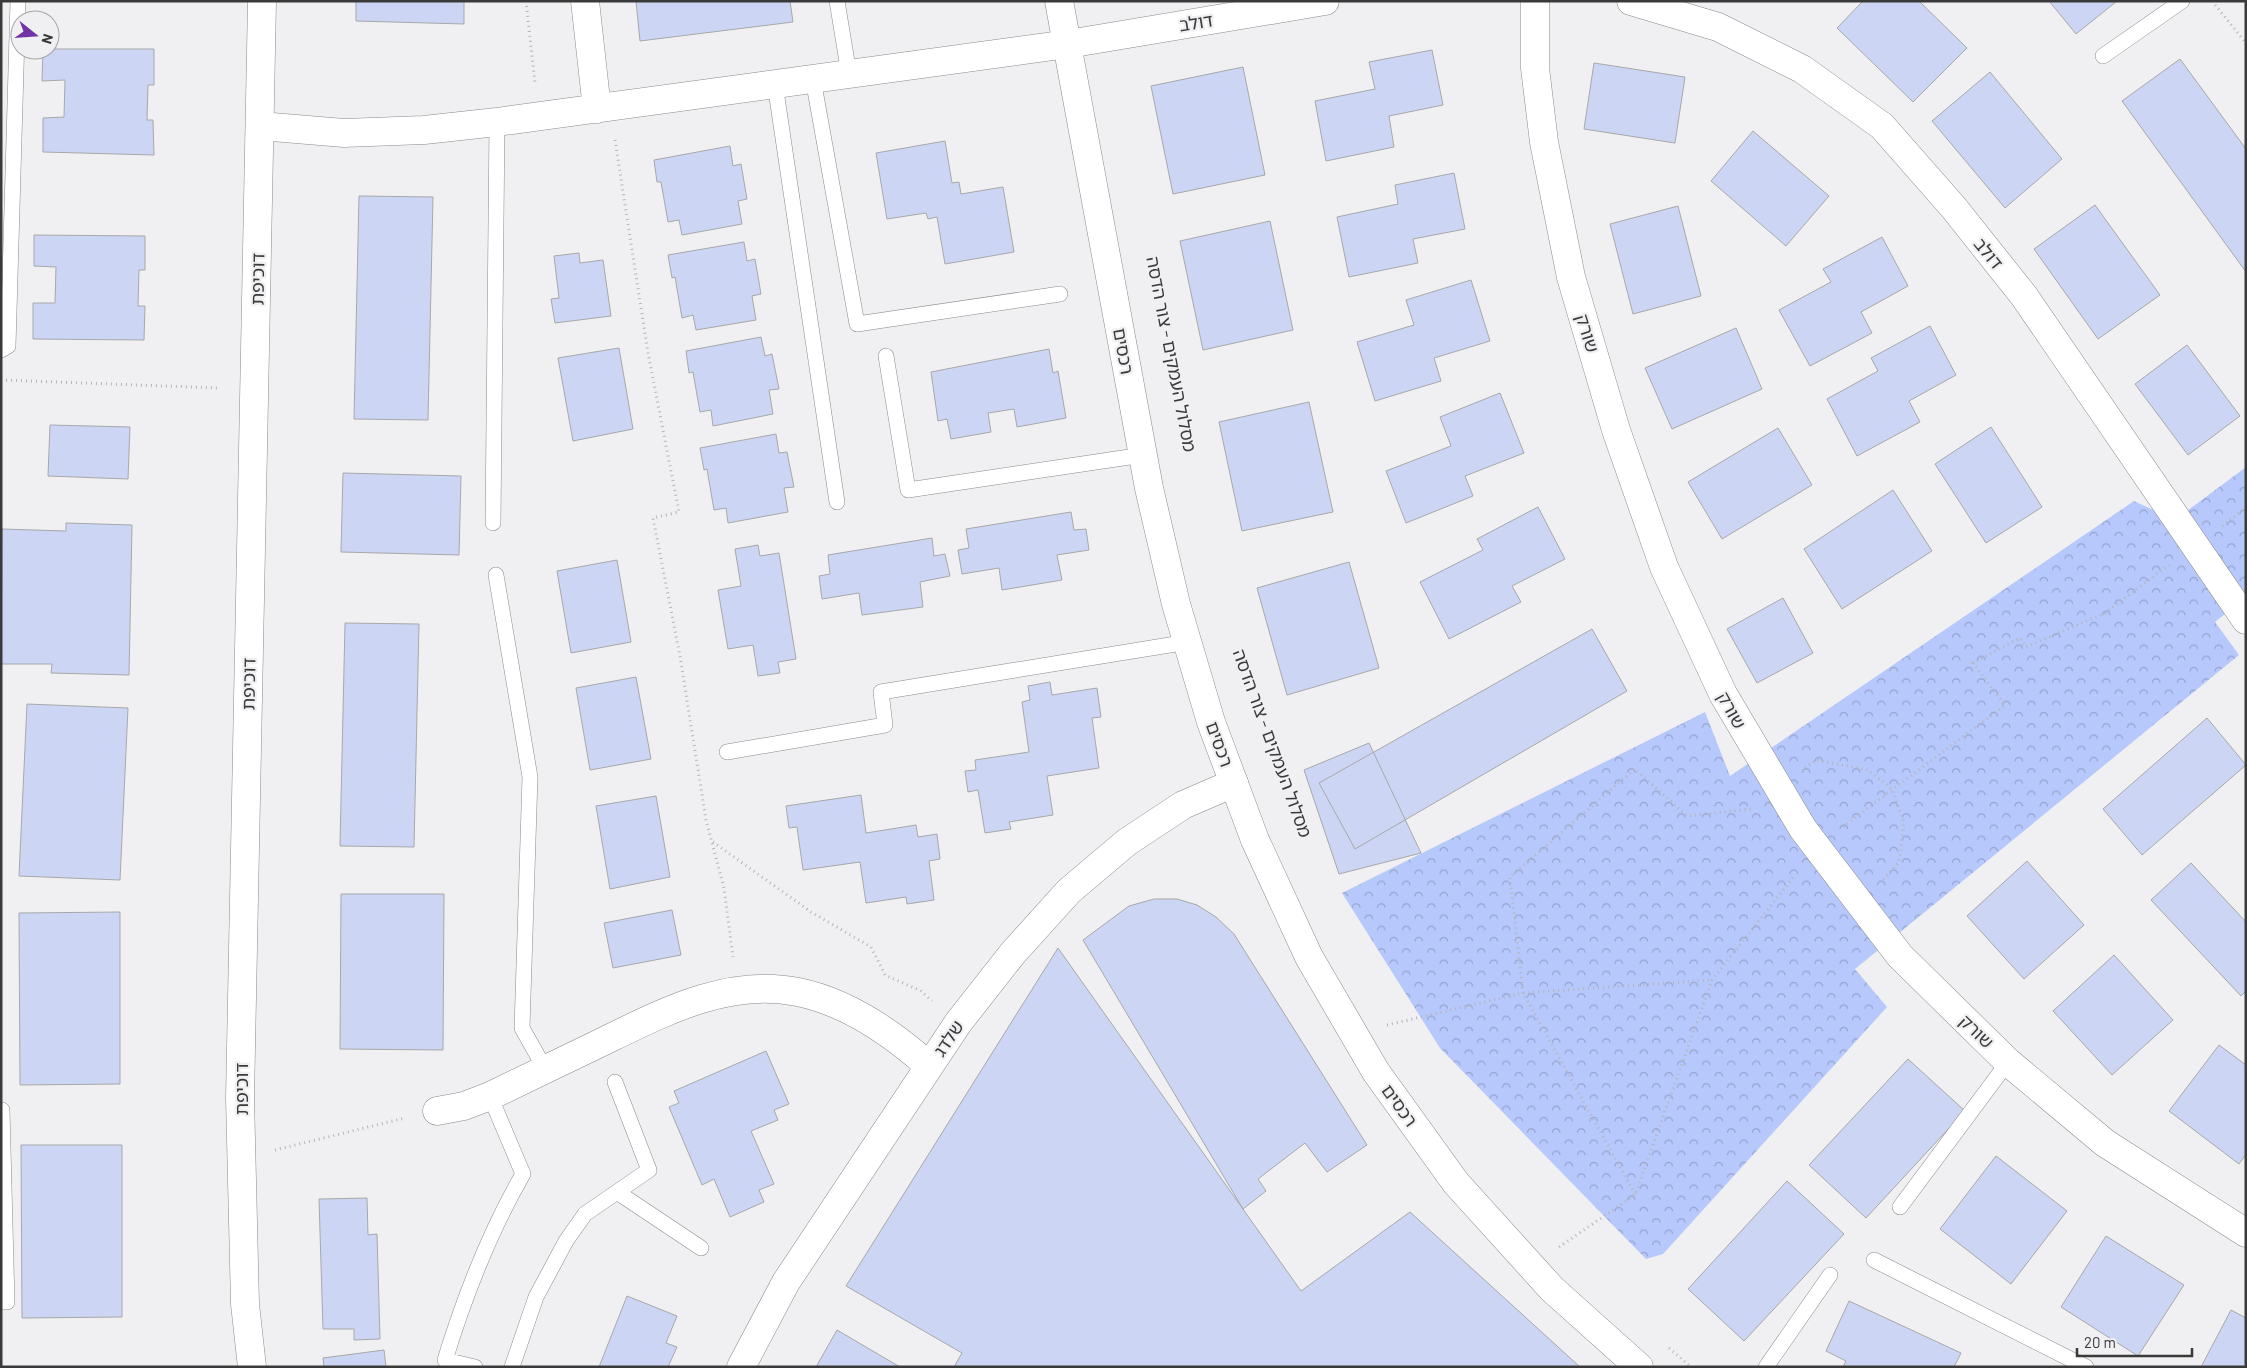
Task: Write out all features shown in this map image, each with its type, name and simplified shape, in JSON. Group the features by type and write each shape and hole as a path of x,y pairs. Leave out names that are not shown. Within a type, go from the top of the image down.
{"street":[{"name":"דוכיפת","path":"252,1367 245,1304 240,1098 262,1"},
{"path":"585,1 604,108"},
{"name":"רכסים","path":"1060,1 1143,455 1176,604 1211,722 1255,840 1309,957 1376,1072 1456,1182 1552,1289 1639,1367"},
{"name":"דולב","path":"260,126 344,132 424,130 497,122 1068,44 1325,1"},
{"name":"שורק","path":"1535,1 1535,68 1544,142 1571,277 1616,430 1664,567 1722,694 1777,788 1817,847 1900,956 2008,1062 2105,1143 2246,1233"},
{"name":"דולב","path":"1631,1 1718,27 1802,69 1882,126 1954,208 2024,296 2246,620"},
{"name":"שלדג","path":"740,1367 786,1282 929,1066 985,987 1041,920 1098,865 1155,822 1183,805 1234,783"},
{"path":"437,1111 464,1106 490,1096 661,1013 701,998 737,991 769,989 797,992 823,998 868,1021 909,1048 929,1066"}],"lane":[{"path":"1,350 8,346 18,1"},
{"path":"837,1 849,74"},
{"path":"2103,56 2182,1"},
{"path":"814,79 858,324 1060,294"},
{"path":"775,84 837,502"},
{"path":"493,523 497,122"},
{"path":"886,356 908,490 1143,455"},
{"path":"496,575 530,777 522,1028 545,1069"},
{"path":"727,752 885,725 881,692 1188,642"},
{"path":"1900,1207 2008,1062"},
{"path":"512,1367 536,1297 566,1241 585,1214 649,1170 615,1082"},
{"path":"475,1367 445,1360 463,1304 483,1254 522,1174 490,1096"},
{"path":"1,1302 7,1302 2,1110"},
{"path":"617,1192 701,1248"},
{"path":"1874,1260 2086,1367"},
{"path":"1766,1367 1830,1274"}],"path":[{"path":"526,1 539,117"},
{"path":"2212,1 2246,43"},
{"path":"604,108 620,182 646,344 679,512 653,518 712,841 724,888 737,991"},
{"path":"1,380 254,390"},
{"path":"1559,1247 1635,1195 1712,980 1817,847 2005,705 1973,663 2020,638 2026,647 2104,613 2246,508"},
{"path":"1635,1195 1523,993 1510,877 1635,769 1688,816 1774,806 1777,788 1816,760 1868,770 1892,790 1904,822 1900,862 1860,904"},
{"path":"712,841 811,912 871,947 885,975 921,990 958,1023"},
{"path":"1388,1024 1523,993 1712,980"},
{"path":"1383,1016 1392,1032"},
{"path":"242,1155 289,1147 336,1133 437,1111"},
{"path":"1552,1240 1564,1253"},
{"path":"1664,1343 1691,1367"}],"green space":[{"path":"2246,467 2246,597 2215,622 2239,655 1855,969 1887,1007 1663,1254 1646,1259 1440,1048 1342,893 1705,712 1730,776 2134,501 2175,520"}],"building":[{"path":"356,1 464,1 464,24 356,21"},
{"path":"636,1 790,1 793,22 640,41"},
{"path":"1863,1 1919,1 1967,48 1913,102 1837,28"},
{"path":"2049,1 2117,1 2076,34"},
{"path":"60,49 154,49 154,85 148,85 147,120 153,120 154,155 43,152 43,118 64,117 65,80 42,81 43,60 60,60"},
{"path":"1432,50 1443,105 1389,116 1394,147 1326,161 1315,101 1375,89 1369,62"},
{"path":"2180,59 2246,149 2246,272 2122,101"},
{"path":"1594,63 1685,77 1675,143 1584,129"},
{"path":"1243,67 1265,175 1173,194 1151,86"},
{"path":"1990,72 2062,159 2005,208 1932,121"},
{"path":"1753,131 1829,196 1786,246 1711,181"},
{"path":"945,141 952,183 959,182 961,194 1003,187 1014,252 945,264 937,217 928,219 926,213 887,219 876,153"},
{"path":"730,146 733,166 741,164 747,199 738,201 742,224 682,235 679,220 668,222 661,182 657,182 654,160"},
{"path":"1454,173 1465,229 1413,239 1418,263 1349,277 1337,217 1398,204 1395,185"},
{"path":"359,196 433,197 428,420 354,419"},
{"path":"2095,205 2160,295 2098,339 2034,249"},
{"path":"1678,206 1701,296 1633,314 1610,224"},
{"path":"1270,221 1293,330 1203,350 1180,241"},
{"path":"34,235 145,236 145,270 139,270 138,306 145,306 144,340 33,339 33,303 55,303 56,267 34,266"},
{"path":"1882,237 1908,286 1861,312 1872,333 1810,366 1779,310 1831,282 1823,269"},
{"path":"744,242 747,261 755,259 761,294 752,296 756,320 696,330 693,315 682,318 675,277 672,278 668,255"},
{"path":"579,253 580,263 603,260 611,316 555,323 551,299 559,298 554,256"},
{"path":"1471,280 1490,341 1434,358 1441,381 1375,401 1357,342 1414,325 1406,300"},
{"path":"1930,326 1956,375 1909,401 1920,422 1857,456 1827,399 1878,371 1871,358"},
{"path":"1736,328 1762,389 1672,429 1645,368"},
{"path":"761,337 765,356 772,354 779,389 769,390 773,414 713,426 711,410 700,412 693,372 689,373 686,351"},
{"path":"2187,345 2240,416 2188,455 2135,384"},
{"path":"619,348 633,429 573,441 558,358"},
{"path":"1049,349 1053,373 1058,371 1066,418 1017,427 1014,409 988,413 991,432 951,439 947,419 938,421 931,372"},
{"path":"1500,393 1524,453 1465,476 1473,496 1406,523 1386,471 1451,446 1440,417"},
{"path":"1309,402 1333,512 1242,531 1219,422"},
{"path":"50,425 130,427 128,479 48,476"},
{"path":"1991,427 2042,507 1986,543 1935,464"},
{"path":"1778,428 1812,485 1722,539 1688,482"},
{"path":"776,434 779,453 787,452 794,487 784,488 788,512 728,523 726,508 714,510 707,469 704,470 700,448"},
{"path":"343,473 461,476 459,555 341,552"},
{"path":"1893,490 1932,551 1842,609 1804,549"},
{"path":"1538,507 1565,559 1512,586 1521,602 1449,639 1420,582 1483,550 1477,539"},
{"path":"1071,512 1074,530 1086,529 1089,550 1057,555 1062,580 1002,590 999,568 962,574 958,550 969,548 966,529"},
{"path":"66,523 132,525 129,675 51,673 52,664 1,664 2,529 66,531"},
{"path":"932,538 934,556 945,554 950,576 920,582 923,607 862,615 859,593 822,599 819,576 830,574 828,555"},
{"path":"758,545 760,556 779,553 796,659 778,662 780,673 758,676 753,645 728,649 718,590 741,586 735,549"},
{"path":"617,560 631,642 571,653 557,571"},
{"path":"1349,562 1379,668 1287,695 1257,588"},
{"path":"1783,598 1813,653 1757,683 1727,629"},
{"path":"345,623 419,624 414,847 340,846"},
{"path":"1592,629 1627,691 1355,849 1319,783"},
{"path":"636,677 651,759 590,770 576,688"},
{"path":"1050,682 1052,695 1097,688 1101,717 1092,718 1099,768 1047,776 1053,815 1009,822 1011,829 985,833 978,790 968,792 965,771 976,770 975,760 1029,752 1022,702 1030,700 1028,686"},
{"path":"27,704 128,708 120,880 19,876"},
{"path":"2207,718 2246,765 2142,855 2103,809"},
{"path":"1369,743 1421,853 1339,874 1304,770"},
{"path":"861,795 866,833 916,825 918,837 937,834 940,859 929,861 934,900 907,904 906,897 866,903 860,862 803,870 797,827 789,828 786,806"},
{"path":"656,796 670,877 610,889 596,806"},
{"path":"2027,861 2084,925 2024,979 1967,916"},
{"path":"2191,863 2246,922 2246,991 2241,996 2151,900"},
{"path":"341,894 444,894 443,1050 340,1049"},
{"path":"1154,899 1177,899 1197,905 1216,917 1234,934 1367,1145 1327,1172 1305,1143 1258,1179 1266,1191 1243,1209 1083,940 1129,906"},
{"path":"672,910 681,955 613,968 604,923"},
{"path":"120,912 120,1084 20,1085 19,913"},
{"path":"1058,948 1301,1291 1410,1212 1580,1367 954,1367 962,1353 846,1286"},
{"path":"2114,955 2173,1020 2112,1075 2053,1011"},
{"path":"2219,1045 2246,1065 2246,1154 2239,1164 2169,1111"},
{"path":"766,1051 789,1104 774,1110 778,1120 751,1131 774,1184 759,1190 764,1202 730,1217 714,1179 702,1185 669,1107 679,1103 674,1091"},
{"path":"1908,1059 1965,1111 1866,1218 1809,1165"},
{"path":"21,1145 122,1145 122,1317 22,1318"},
{"path":"1996,1156 2067,1211 2011,1284 1940,1229"},
{"path":"1787,1181 1844,1234 1744,1341 1688,1289"},
{"path":"367,1198 368,1235 377,1234 380,1339 354,1340 354,1329 323,1329 319,1199"},
{"path":"2106,1236 2184,1285 2138,1356 2061,1307"},
{"path":"627,1296 677,1316 666,1343 677,1347 668,1367 599,1367"},
{"path":"1849,1301 1961,1353 1954,1367 1843,1367 1846,1361 1826,1351"},
{"path":"2231,1310 2246,1318 2246,1367 2201,1367"},
{"path":"837,1330 900,1367 816,1367"},
{"path":"384,1350 386,1367 324,1367 323,1358"}]}
